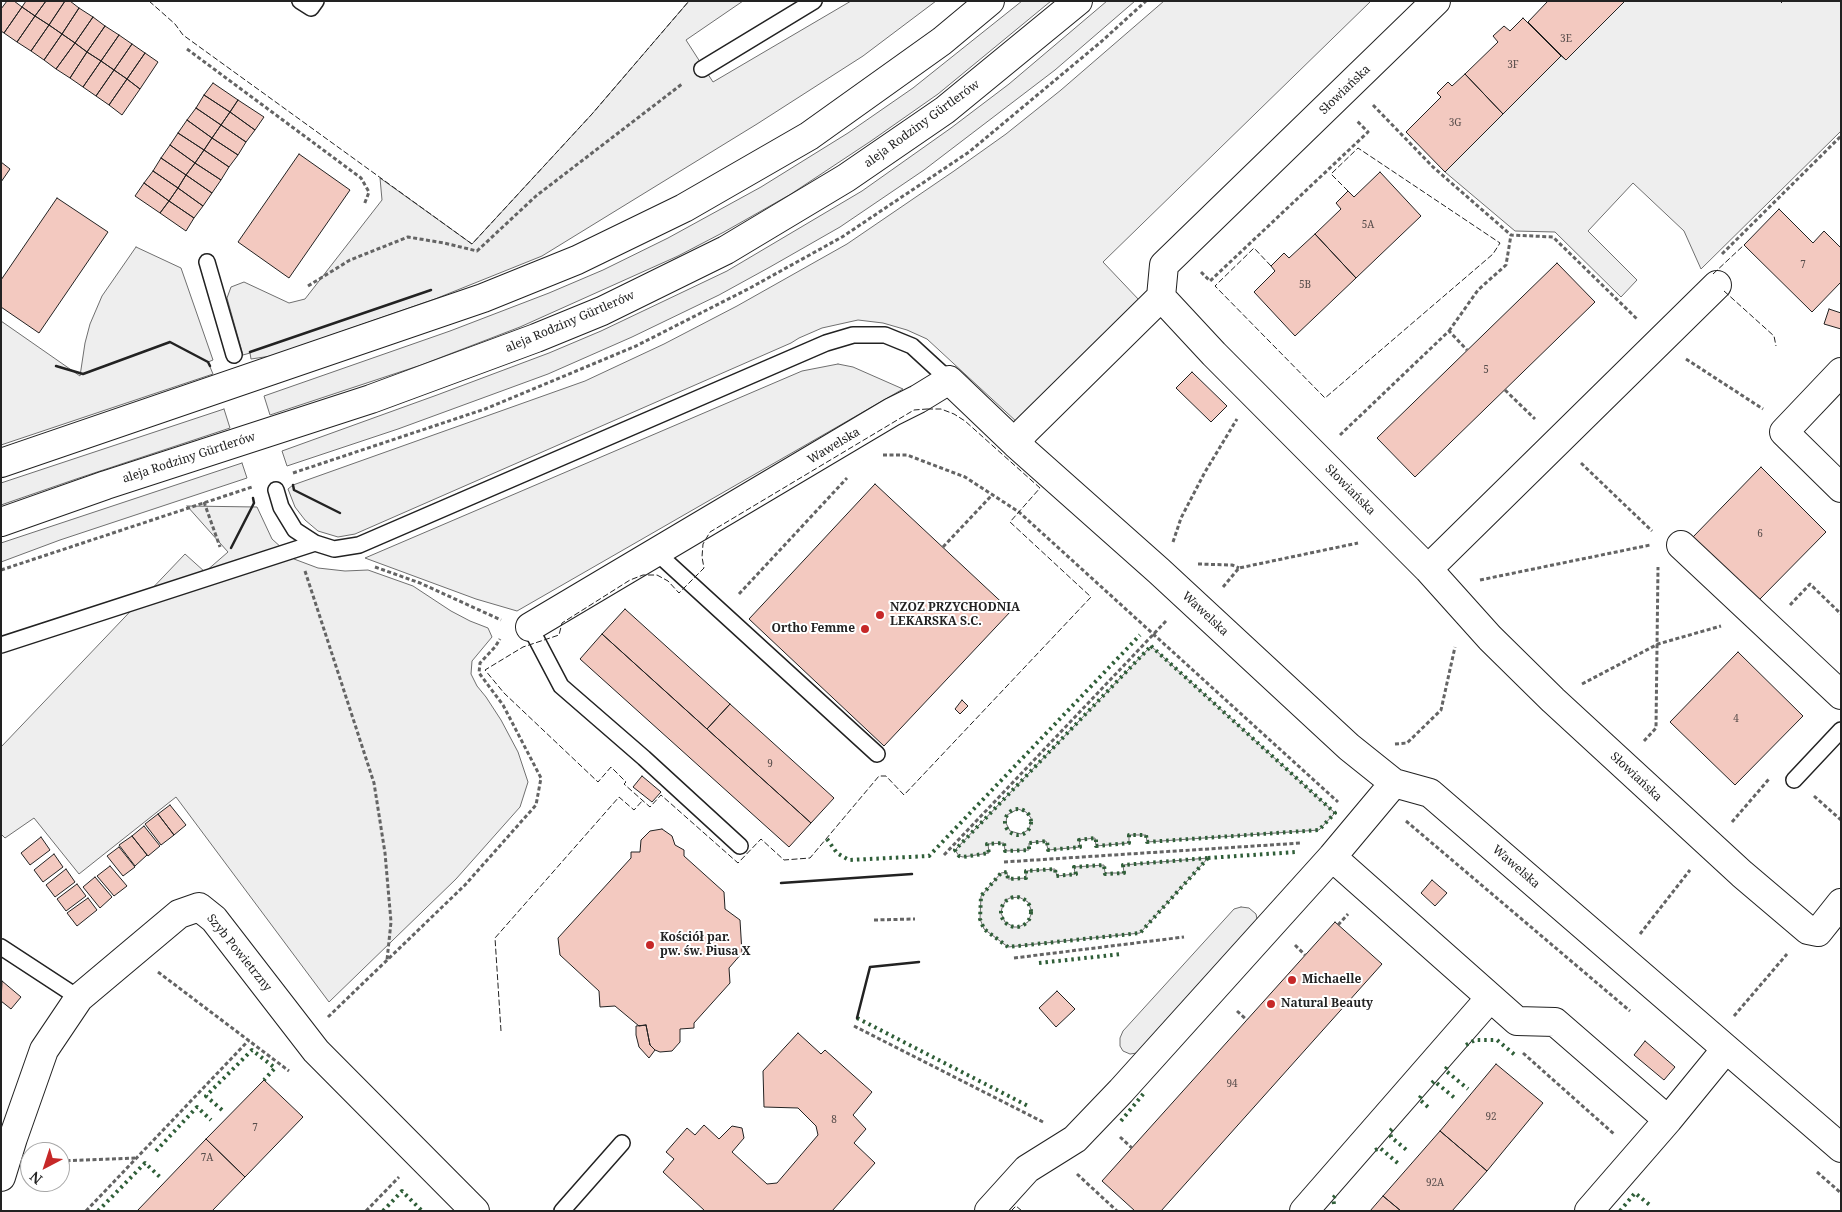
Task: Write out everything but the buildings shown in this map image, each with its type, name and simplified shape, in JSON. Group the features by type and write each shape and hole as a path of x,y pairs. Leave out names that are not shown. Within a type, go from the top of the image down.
{"street":[{"path":"1,463 484,298 577,260 684,208 809,136 942,41 990,1"},
{"name":"aleja Rodziny Gürtlerów","path":"1,522 106,485 372,399 536,338 610,307 726,250 846,178 945,110 1078,1"},
{"name":"Słowiańska","path":"1436,1 1164,265 1160,298 1437,578 1490,638 1553,700 1711,846 1808,930 1818,932 1841,903"},
{"path":"1437,578 1718,285"},
{"path":"1016,444 1025,431 1160,298"},
{"path":"1841,372 1784,432 1841,488"},
{"name":"Wawelska","path":"519,625 657,552 949,380 1016,444 1358,754 1394,783 1430,793 1841,1148"},
{"path":"1670,544 1756,617 1841,695"},
{"path":"989,1211 1026,1169 1066,1144 1132,1079 1332,857 1394,783"},
{"path":"1332,857 1517,1021 1556,1022 1668,1120"},
{"name":"Szyb Powietrzny","path":"1,1177 44,1050 79,998 179,914 198,906 214,918 316,1051 475,1211"},
{"path":"1304,1211 1490,998"},
{"path":"1588,1211 1668,1120 1720,1044"}],"lane":[{"path":"300,1 311,8 316,1"},
{"path":"784,1 792,14"},
{"path":"702,69 814,1"},
{"path":"207,262 234,354"},
{"path":"276,490 281,507 295,530 314,543 334,549 359,545 826,343 853,335 885,335 912,346 949,380"},
{"path":"1,645 314,543"},
{"path":"657,552 877,754"},
{"path":"519,625 561,686 644,758 740,846"},
{"path":"1794,780 1841,730"},
{"path":"1,947 79,998"},
{"path":"562,1211 622,1143"}],"path":[{"path":"187,49 361,178 369,192 364,205"},
{"path":"308,286 350,260 408,237 477,251 536,196 702,69"},
{"path":"1338,437 1449,331 1478,290 1506,265 1511,235 1433,167 1352,83"},
{"path":"1199,270 1210,281 1368,132 1356,119"},
{"path":"1717,258 1841,136"},
{"path":"1449,331 1467,350"},
{"path":"1505,390 1538,421"},
{"path":"1173,543 1181,518 1204,472 1252,392"},
{"path":"882,455 907,455 965,478 1019,512 1361,823"},
{"path":"1585,468 1654,533"},
{"path":"722,612 850,475"},
{"path":"943,547 992,495"},
{"path":"204,502 220,548"},
{"path":"1195,564 1232,565 1239,568 1395,535"},
{"path":"1437,578 1670,544"},
{"path":"293,550 300,556 374,783 385,853 391,922 388,960"},
{"path":"1623,764 1656,728 1658,562"},
{"path":"306,1038 465,885 536,805 541,778 503,705 479,673 480,663 519,625 420,582 374,566"},
{"path":"1228,581 1239,568"},
{"path":"1810,584 1841,614"},
{"path":"944,855 1188,599"},
{"path":"1553,700 1658,644 1756,617"},
{"path":"1358,754 1372,737 1389,745 1407,743 1441,710 1452,659"},
{"path":"1621,958 1686,875 1769,779 1788,774 1841,820"},
{"path":"1400,816 1636,1016"},
{"path":"1004,862 1307,842 1332,857"},
{"path":"874,920 915,919"},
{"path":"1014,958 1184,937"},
{"path":"133,953 293,1075"},
{"path":"1720,1044 1783,959"},
{"path":"854,1026 1066,1144 1068,1166 1117,1211"},
{"path":"86,1211 249,1040"},
{"path":"1522,1053 1638,1155"},
{"path":"70,1161 136,1158"},
{"path":"1812,1168 1841,1193"},
{"path":"392,1170 406,1184"},
{"path":"366,1211 399,1177"}],"shaded area":[{"path":"689,1 743,1 686,40 713,82 851,1 936,1 863,56 757,124 542,256 435,299 271,356 251,359 250,353 243,355 227,298 231,287 244,282 289,303 305,299 382,200 380,178 472,244 592,114"},
{"path":"1022,1 1051,1 938,94 791,194 724,232 678,256 520,327 421,365 270,415 264,396 450,331 549,293 603,270 668,238 761,187 848,133 913,88"},
{"path":"1107,1 1135,1 1055,70 924,170 840,227 770,267 719,295 632,337 548,374 398,429 287,466 282,451 549,353 601,331 727,271 862,191 951,128 1009,84"},
{"path":"1164,1 1371,1 1103,262 1140,301 1018,423 927,339 907,330 883,323 858,320 822,328 355,534 338,537 318,531 305,520 295,507 288,489 293,485 585,381 664,344 737,306 847,244 1006,134 1061,90"},
{"path":"1625,1 1841,1 1841,131 1701,269 1684,231 1633,183 1588,231 1637,280 1621,297 1555,232 1515,231 1445,172 1561,56 1566,60"},
{"path":"136,247 181,268 213,360 208,362 213,374 1,445 1,321 80,376 90,324 102,296"},
{"path":"838,364 853,367 903,389 517,611 476,599 365,558 802,371"},
{"path":"224,409 230,428 1,505 1,483"},
{"path":"242,463 247,478 60,540 1,562 1,543"},
{"path":"187,506 257,507 272,539 294,559 318,568 345,571 368,570 413,586 451,611 488,628 492,637 472,661 471,674 477,686 501,720 518,752 528,782 520,807 456,879 329,1002 176,797 79,874 34,818 5,838 1,834 1,747 185,554 205,572 228,552"},
{"path":"1151,646 1335,813 1319,830 1147,842 1146,835 1129,835 1129,843 1096,846 1095,838 1079,840 1080,847 1048,850 1046,841 1029,843 1029,850 1005,851 1004,843 988,844 989,853 963,857 959,856 955,850","holes":["1018,809 1026,812 1031,818 1028,830 1021,834 1010,831 1006,823 1007,815"]},
{"path":"1208,858 1140,933 1008,947 984,929 980,919 981,896 1001,873 1007,872 1008,879 1026,878 1026,871 1055,869 1057,876 1075,874 1074,867 1104,865 1105,873 1124,873 1123,865","holes":["1019,897 1028,902 1032,912 1028,922 1019,927 1014,927 1005,922 1001,913 1006,900"]},
{"path":"1241,907 1249,908 1256,914 1257,919 1254,927 1137,1053 1130,1054 1123,1051 1120,1046 1120,1038 1123,1031 1234,909"}],"hedge":[{"path":"827,839 837,853 849,860 929,856 1140,635"},
{"path":"1151,646 1335,813 1319,830 1147,842 1146,835 1129,835 1129,843 1096,846 1096,838 1079,840 1080,847 1048,850 1047,841 1029,843 1029,850 1005,851 1004,843 987,844 989,853 959,856 955,850 1151,646"},
{"path":"1018,809 1027,813 1031,822 1027,831 1018,835 1009,831 1005,822 1009,813 1018,809"},
{"path":"1208,858 1296,852"},
{"path":"1208,858 1140,933 1008,947 984,929 980,919 981,896 1001,873 1007,872 1008,879 1026,878 1026,871 1055,869 1056,876 1076,874 1074,867 1104,865 1105,874 1124,873 1123,865 1208,858"},
{"path":"1016,897 1027,901 1031,912 1027,923 1016,927 1005,923 1001,912 1005,901 1016,897"},
{"path":"1039,963 1122,954"},
{"path":"857,1018 1028,1106"},
{"path":"1466,1045 1475,1040 1497,1040 1515,1055"},
{"path":"222,1110 206,1096 252,1050 275,1068 264,1080"},
{"path":"1447,1067 1445,1070 1468,1089"},
{"path":"1432,1083 1434,1081 1456,1099"},
{"path":"1121,1121 1144,1093"},
{"path":"1421,1096 1419,1099 1428,1107"},
{"path":"156,1151 197,1107 211,1120"},
{"path":"1392,1129 1390,1131 1391,1137 1409,1152"},
{"path":"1375,1150 1380,1148 1400,1165"},
{"path":"98,1211 145,1163 161,1178"},
{"path":"383,1211 402,1191 422,1211"},
{"path":"1620,1211 1635,1193 1651,1206"},
{"path":"1334,1204 1333,1198 1336,1195"}],"fence":[{"path":"149,1 175,24 183,35 472,244 592,114 689,1"},
{"path":"1271,266 1254,248 1215,286 1325,398 1493,254 1500,243 1358,148 1331,174 1348,191"},
{"path":"1713,274 1744,245"},
{"path":"1724,291 1774,336 1776,346"},
{"path":"927,409 941,409 965,421 1040,488 1010,522 1091,597 904,795 886,776 879,776 810,858 784,860 761,839 738,863 661,795 650,807 624,784 626,782 611,767 598,782 504,693 485,670 523,647 559,635 562,623 630,580 643,575 657,575 668,581 679,593 704,568 702,557 703,544 710,532 914,410 927,409"},
{"path":"501,1031 495,938 619,797 634,810 643,800"},
{"path":"1011,1211 1016,1206 1022,1211"}],"wall":[{"path":"250,352 431,290"},
{"path":"56,366 83,374 170,342 208,362 210,366"},
{"path":"293,485 294,490 340,513"},
{"path":"231,548 254,503 253,498"},
{"path":"781,883 912,874"},
{"path":"857,1018 870,967 919,962"}],"place":[{"name":"NZOZ PRZYCHODNIA LEKARSKA S.C.","path":"880,615"},
{"name":"Ortho Femme","path":"865,629"},
{"name":"Kościół par. pw. św. Piusa X","path":"650,945"},
{"name":"Michaelle","path":"1292,980"},
{"name":"Natural Beauty","path":"1271,1004"}]}
